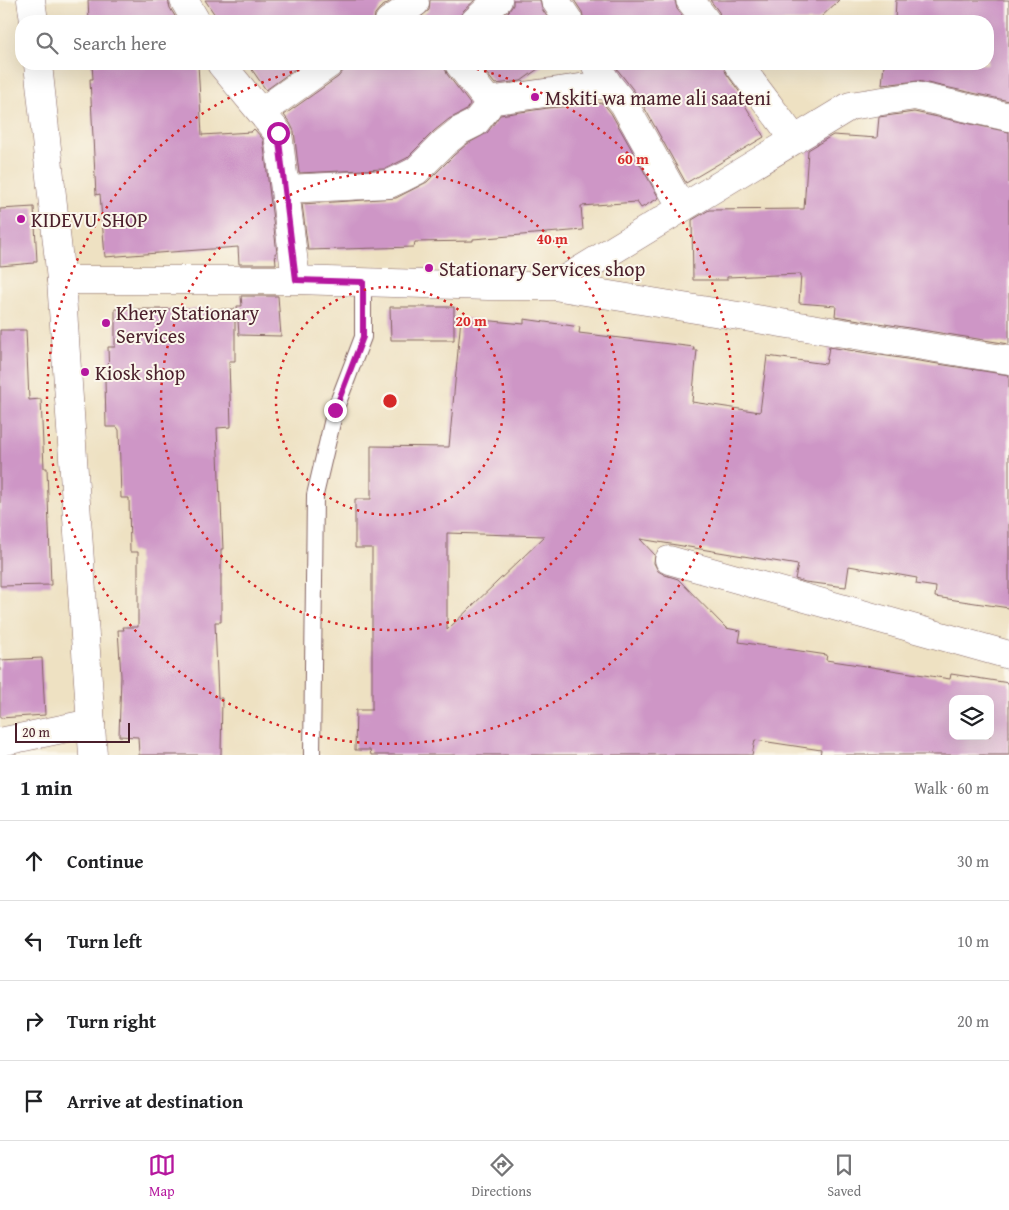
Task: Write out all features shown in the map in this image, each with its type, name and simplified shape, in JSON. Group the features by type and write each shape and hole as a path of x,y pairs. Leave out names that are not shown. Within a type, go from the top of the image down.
{"street":[{"path":"31,0 33,15"},
{"path":"184,0 193,15"},
{"path":"482,15 498,0"},
{"path":"556,0 565,15"},
{"path":"690,0 701,15"},
{"path":"402,15 418,8"},
{"path":"39,70 61,280 93,755"},
{"path":"226,70 278,133 296,280"},
{"path":"261,112 320,70"},
{"path":"285,189 389,184 416,171 444,143 459,131 475,122 487,108 488,101 464,70"},
{"path":"743,70 796,140"},
{"path":"488,101 602,74 624,104 682,208"},
{"path":"554,286 850,106 915,96 1009,117"},
{"path":"61,280 296,280 488,286 554,286 1009,360"},
{"path":"669,560 1009,655"},
{"path":"0,742 91,722"}],"lane":[{"path":"312,755 315,495 335,410 363,337 363,282"}],"building":[{"path":"88,0 168,0 174,15 89,15"},
{"path":"205,0 392,0 380,8 375,15 215,15"},
{"path":"430,0 475,0 461,15 423,15 429,10"},
{"path":"513,0 540,0 546,15 505,15 513,5"},
{"path":"574,0 675,0 677,9 682,15 583,15"},
{"path":"710,0 839,0 823,15 720,15"},
{"path":"896,0 1009,0 1009,101 918,81 882,85 883,70 994,70 994,15 895,15"},
{"path":"92,70 198,70 202,135 251,132 254,129 263,139 277,253 275,253 276,264 239,264 238,247 105,257 100,194 96,195 90,79 93,79"},
{"path":"252,70 294,70 266,90"},
{"path":"446,70 470,104 465,111 449,119 434,131 407,158 385,169 299,173 294,131 284,115 338,77 343,71"},
{"path":"484,70 537,70 521,81 495,84"},
{"path":"618,70 725,70 741,94 739,95 764,137 686,183 638,96"},
{"path":"603,103 611,113 659,198 641,208 637,202 581,206 583,230 473,239 473,241 415,242 414,247 308,250 302,204 396,198 427,182 467,144 487,133 500,115"},
{"path":"914,112 1009,132 1009,344 835,316 836,306 799,303 801,274 727,277 727,280 693,280 692,220 709,210 804,209 808,150 833,135 877,138 879,117"},
{"path":"34,207 37,261 34,261 34,263 0,266 0,209"},
{"path":"241,296 278,296 281,336 239,335 237,306 242,306"},
{"path":"390,307 454,307 454,340 391,340"},
{"path":"115,309 235,309 235,361 229,361 231,427 217,428 223,549 221,549 221,622 215,622 218,698 222,698 221,755 139,755 138,737 119,736 121,676 118,630 124,630 123,627 138,627 138,552 130,552 129,498 121,498 119,430 117,427 106,427 105,379 109,379 108,347 115,347"},
{"path":"461,318 524,324 524,319 580,327 579,333 694,347 693,350 697,350 692,402 760,412 767,356 826,364 829,347 1009,375 1009,608 935,597 936,587 916,584 917,578 849,566 846,587 805,582 795,579 798,565 640,539 655,555 654,563 658,571 678,579 726,628 741,631 739,642 827,655 826,660 950,679 951,674 1009,683 1009,755 820,755 821,750 755,740 752,755 371,755 370,750 355,750 356,710 372,710 372,548 355,548 355,499 371,499 371,446 449,447","holes":["447,533 545,536 447,630"]},
{"path":"0,330 26,330 29,400 41,399 44,468 47,468 51,585 0,586"},
{"path":"42,658 45,715 0,718 0,660"}],"place":[{"name":"Mskiti wa mame ali saateni","path":"535,97"},
{"name":"KIDEVU SHOP","path":"21,219"},
{"name":"Stationary Services shop","path":"429,268"},
{"name":"Khery Stationary Services","path":"106,323"},
{"name":"Kiosk shop","path":"85,372"}],"route":[{"path":"278,133 296,280 363,282 363,337 335,410"}]}
